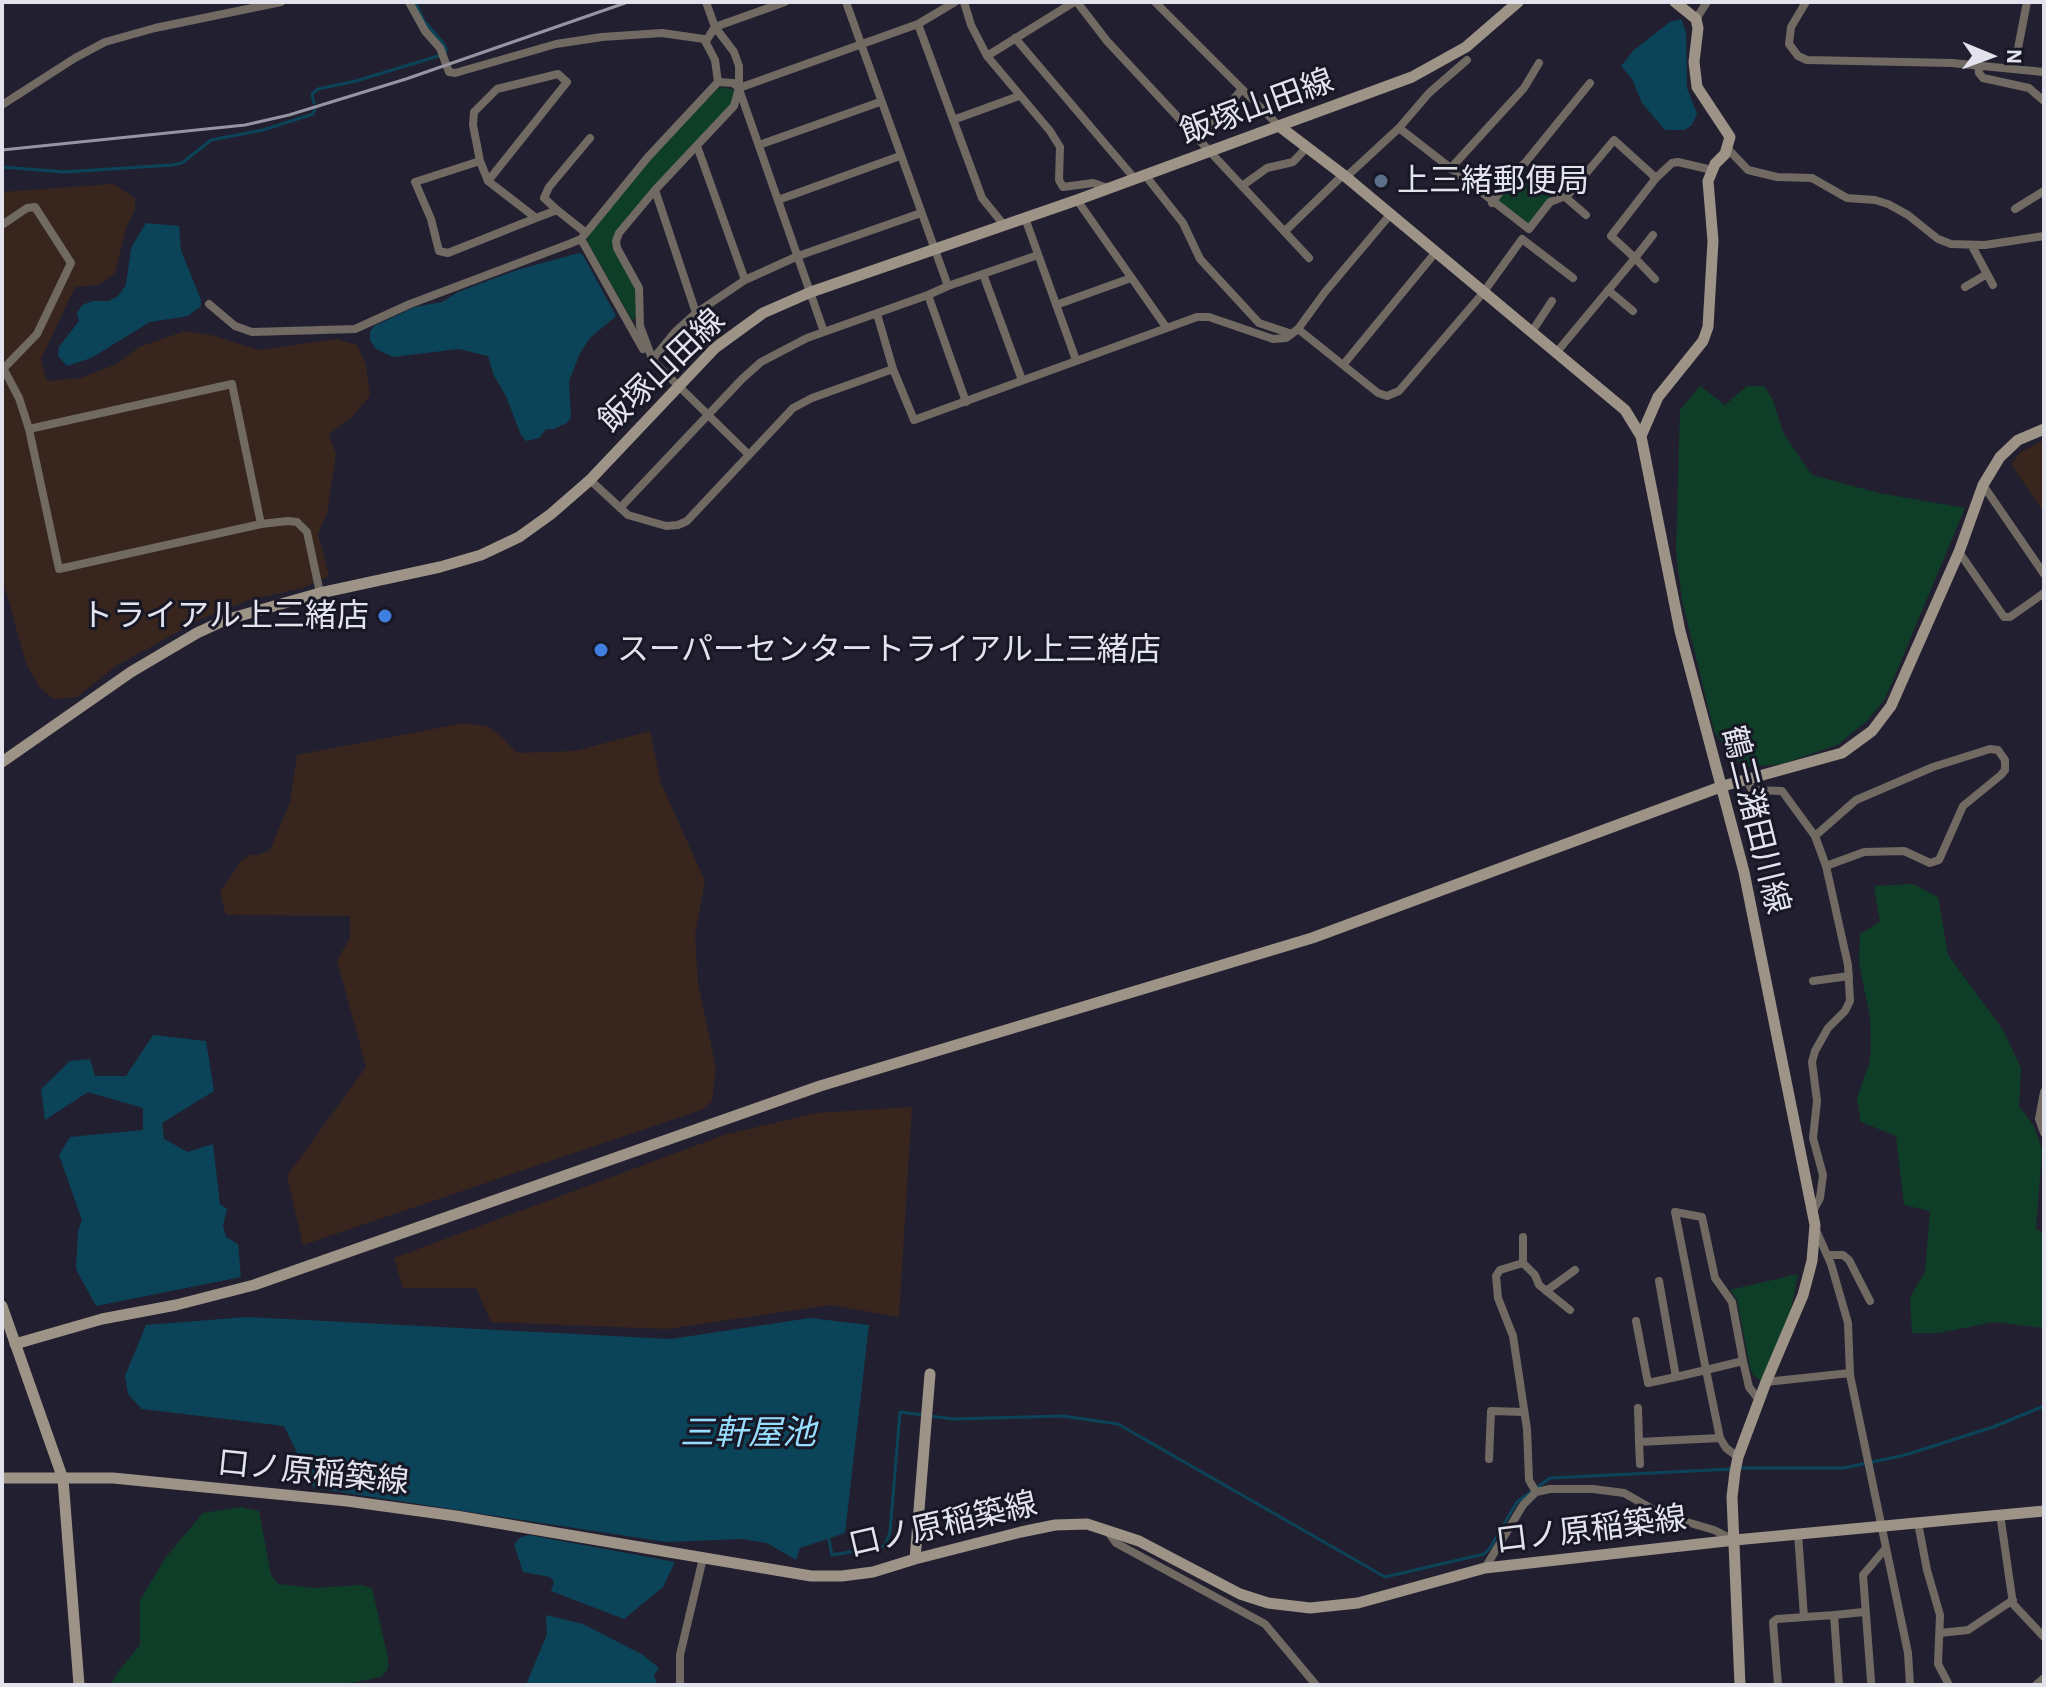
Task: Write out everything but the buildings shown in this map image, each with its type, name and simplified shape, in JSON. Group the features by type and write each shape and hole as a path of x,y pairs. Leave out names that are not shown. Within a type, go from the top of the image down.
{"main road":[{"path":"1641,436 1658,397 1703,341 1708,327 1713,241 1708,181 1730,137 1697,87 1694,62 1698,28 1696,19 1675,2"},
{"name":"飯塚山田線","path":"2,762 131,672 197,633 267,606 481,555 519,537 590,480 715,348 763,313 811,292 1077,200 1412,77 1466,47 1513,5"},
{"path":"1279,126 1345,176 1389,216 1625,410 1641,436"},
{"path":"15,1344 102,1319 176,1305 254,1285 820,1086 1312,938 1723,786 1842,753 1872,731 1891,706 1959,552 1983,485 2000,457 2018,440 2044,429"},
{"name":"鶴三潴田川線","path":"1641,436 1680,631 1744,872 1815,1225 1812,1261 1803,1295 1738,1457 1732,1497 1740,1685"},
{"path":"2,1306 63,1479 79,1685"},
{"path":"915,1559 930,1374"},
{"name":"口ノ原稲築線","path":"2,1478 113,1478 347,1501 456,1516 811,1576 873,1572 1055,1525 1087,1524 1139,1541 1240,1594 1290,1607 1334,1607 1358,1603 1485,1568 1735,1540 2044,1511"}],"street":[{"path":"2,105 105,42 155,28 281,2"},
{"path":"409,2 442,54 449,72 455,73 556,44 662,33 698,37 706,41 715,60 718,82"},
{"path":"653,361 640,326 639,288 616,241 619,233 655,190 734,106 739,88 739,66 734,52 715,27 706,2"},
{"path":"706,41 715,27 785,2"},
{"path":"846,2 948,286"},
{"path":"739,88 918,24 955,2"},
{"path":"964,2 971,25 987,56 1060,147 1059,180 1063,187 1093,183 1110,188"},
{"path":"987,56 1075,2 1107,41 1309,258"},
{"path":"1155,2 1279,126"},
{"path":"1696,19 1707,2"},
{"path":"1806,2 1791,27 1789,44 1798,56 1807,60 1978,66 2044,72"},
{"path":"2014,69 2027,2"},
{"path":"918,24 982,198 1004,225"},
{"path":"1015,38 1183,223 1200,259 1259,323 1295,331 1378,393 1387,396 1399,391 1483,293 1522,239 1573,278"},
{"path":"1285,231 1399,128 1429,93 1467,60"},
{"path":"1450,169 1524,88 1539,63"},
{"path":"1978,66 1983,78 2029,88 2044,101"},
{"path":"488,181 567,82 558,74 497,89 474,112 473,125 480,161 488,181 536,218"},
{"path":"718,82 733,83 739,88 824,332"},
{"path":"209,304 235,326 252,332 355,329 583,236 648,157 718,82"},
{"path":"1492,203 1515,171 1525,163 1590,83"},
{"path":"1193,135 1213,124 1242,89"},
{"path":"953,120 1019,96"},
{"path":"759,145 880,102"},
{"path":"1399,128 1529,229 1550,202 1568,195 1614,140 1656,178"},
{"path":"590,138 549,187 544,198 583,236 640,345 677,386 748,454"},
{"path":"697,146 745,280"},
{"path":"1242,186 1267,168 1293,162 1307,147"},
{"path":"1727,148 1748,170 1777,177 1812,178 1847,198 1888,204 1908,215 1938,239 1951,244 1972,246 2044,236"},
{"path":"778,200 900,156"},
{"path":"480,161 415,182 431,219 439,251 448,253 557,210"},
{"path":"1655,279 1611,236 1656,178 1672,163 1712,170"},
{"path":"655,190 696,313"},
{"path":"2015,209 2044,191"},
{"path":"1564,196 1586,215"},
{"path":"1077,200 1166,327"},
{"path":"2,225 27,208 35,207 71,263 37,334 3,367 19,398 29,429 59,569 261,524 297,522 307,532 320,593"},
{"path":"653,361 661,348 696,313 745,280 798,256 921,213"},
{"path":"877,314 893,369 914,420 1197,317 1209,317 1273,339 1286,338 1389,216"},
{"path":"1025,218 1076,360"},
{"path":"1556,353 1653,235"},
{"path":"1972,246 1993,285"},
{"path":"1343,365 1435,253"},
{"path":"620,508 761,362 824,332 1038,255"},
{"path":"983,274 1022,380"},
{"path":"1965,287 1987,274"},
{"path":"1056,305 1131,278"},
{"path":"1608,290 1633,311"},
{"path":"928,295 966,402"},
{"path":"1531,333 1552,301"},
{"path":"590,480 628,515 666,526 687,521 793,408 812,398 893,369"},
{"path":"29,429 232,384 261,524"},
{"path":"1983,485 2044,574"},
{"path":"1959,552 2004,617 2010,617 2044,593"},
{"path":"1815,836 1856,800 1933,767 1990,749 2001,753 2005,760 2005,770 2001,775 1963,806 1939,860 1930,863 1904,851 1864,852 1826,866"},
{"path":"1747,780 1752,790 1782,791 1815,836 1826,866 1849,976 1850,1001 1845,1011 1828,1028 1812,1062 1817,1101 1813,1138 1823,1175 1820,1198 1813,1211"},
{"path":"1813,981 1849,976"},
{"path":"2044,1092 2039,1119 2044,1133"},
{"path":"1738,1457 1726,1448 1720,1438 1675,1212 1702,1217 1715,1278 1732,1302 1749,1387 1759,1400"},
{"path":"1815,1225 1848,1323 1850,1373 1908,1653 1910,1685"},
{"path":"1523,1237 1523,1263 1546,1291 1570,1310"},
{"path":"1827,1255 1843,1255 1849,1260 1870,1301"},
{"path":"1523,1263 1500,1270 1496,1285 1513,1336 1524,1412 1529,1480 1536,1492"},
{"path":"1546,1291 1575,1270"},
{"path":"1659,1281 1676,1377"},
{"path":"1636,1321 1648,1383 1743,1361"},
{"path":"1766,1382 1850,1373"},
{"path":"1638,1408 1640,1464"},
{"path":"1489,1459 1491,1411 1524,1412"},
{"path":"1639,1442 1720,1438"},
{"path":"1485,1568 1523,1505 1536,1492 1550,1489 1624,1493 1663,1515 1735,1540"},
{"path":"2000,1514 2013,1600 2044,1637"},
{"path":"1918,1523 1937,1601 1940,1633 1938,1664 1949,1685"},
{"path":"1106,1528 1116,1543 1265,1624 1316,1685"},
{"path":"1798,1534 1804,1617"},
{"path":"1871,1681 1863,1575 1886,1548"},
{"path":"680,1685 680,1655 703,1558"},
{"path":"1940,1633 1968,1630 2013,1600"},
{"path":"1778,1685 1773,1622 1864,1612"},
{"path":"1834,1615 1839,1685"},
{"path":"2036,1685 2044,1678"}],"shaded area":[{"path":"113,184 135,198 135,209 127,226 115,273 98,285 75,287 41,359 47,381 80,378 117,364 139,347 185,331 211,335 259,350 336,339 357,345 366,365 370,396 352,417 329,434 336,454 327,513 318,534 329,576 303,588 249,600 203,618 116,666 77,697 54,699 39,687 26,663 2,578 2,192"},
{"path":"2044,440 2044,513 2011,464 2021,452"},
{"path":"464,723 487,726 517,753 575,751 650,731 661,783 705,881 695,935 698,983 716,1068 712,1101 704,1109 303,1245 287,1176 366,1067 337,960 350,938 350,916 226,915 220,892 241,861 250,855 270,850 290,802 297,755"},
{"path":"912,1107 899,1317 830,1305 667,1329 491,1322 476,1288 403,1288 394,1258 724,1135 815,1113"}],"green space":[{"path":"717,89 734,90 732,103 652,190 612,239 636,288 636,318 632,320 588,243 588,235 651,158"},
{"path":"1523,168 1553,193 1528,226 1497,202"},
{"path":"1700,386 1725,405 1747,386 1764,386 1773,400 1783,433 1812,475 1879,493 1965,508 1885,699 1867,721 1837,745 1782,764 1748,767 1734,759 1714,731 1682,600 1676,553 1680,410"},
{"path":"1913,884 1938,897 1948,955 2003,1030 2021,1068 2019,1106 2034,1126 2042,1150 2036,1229 2044,1233 2044,1328 1994,1322 1939,1333 1912,1333 1910,1297 1925,1272 1930,1211 1904,1205 1896,1136 1861,1122 1857,1098 1871,1049 1870,1017 1859,963 1860,934 1880,922 1874,886"},
{"path":"1798,1274 1791,1309 1762,1381 1753,1375 1750,1368 1737,1299 1730,1290"},
{"path":"240,1507 259,1511 271,1575 278,1584 314,1588 361,1585 372,1588 388,1658 388,1669 381,1677 340,1685 111,1685 140,1645 140,1600 166,1557 203,1513"}],"water":[{"path":"1681,19 1686,32 1687,88 1697,114 1691,126 1684,130 1665,130 1642,103 1632,79 1621,66 1634,50 1670,22"},
{"path":"146,223 179,226 181,250 201,306 188,316 150,322 91,358 67,366 58,356 59,347 79,321 77,313 82,305 109,301 118,296 126,285 131,248"},
{"path":"579,253 583,255 616,316 590,338 580,353 569,381 571,417 567,423 546,429 539,438 526,441 521,435 488,356 459,349 393,357 376,349 370,340 374,326 415,307 442,302 458,292 517,270"},
{"path":"153,1035 206,1041 214,1091 162,1123 164,1139 188,1152 213,1144 220,1204 227,1209 223,1225 226,1237 238,1244 241,1277 96,1306 76,1269 78,1231 82,1220 59,1155 70,1137 143,1130 143,1108 88,1092 45,1120 41,1089 70,1061 90,1059 95,1076 126,1076"},
{"name":"三軒屋池","path":"247,1317 671,1339 810,1318 869,1325 845,1533 800,1548 796,1560 767,1543 742,1539 666,1542 314,1488 284,1426 142,1409 128,1394 125,1376 146,1325"},
{"path":"529,1535 675,1562 663,1587 624,1619 551,1591 554,1582 550,1577 523,1572 514,1544 521,1537"},
{"path":"546,1615 583,1624 643,1655 659,1668 654,1675 657,1685 526,1685 547,1634"}],"waterway":[{"path":"314,103 312,94 318,89 445,54 443,43 424,21 415,2"},
{"path":"2,167 64,172 172,165 182,163 211,140 263,130 313,114 315,109"},
{"path":"1741,1468 1844,1468 1905,1455 1993,1427 2044,1406"},
{"path":"829,1540 832,1555 885,1546 890,1532 900,1412 923,1415"},
{"path":"930,1416 953,1419 1063,1416 1118,1424 1385,1577 1484,1554 1517,1502 1550,1478 1733,1469"}],"railway":[{"path":"2,150 245,125 289,115 406,79 628,2"}],"place":[{"name":"上三緒郵便局","path":"1381,181"},
{"name":"トライアル上三緒店","path":"385,616"},
{"name":"スーパーセンタートライアル上三緒店","path":"601,650"}]}
